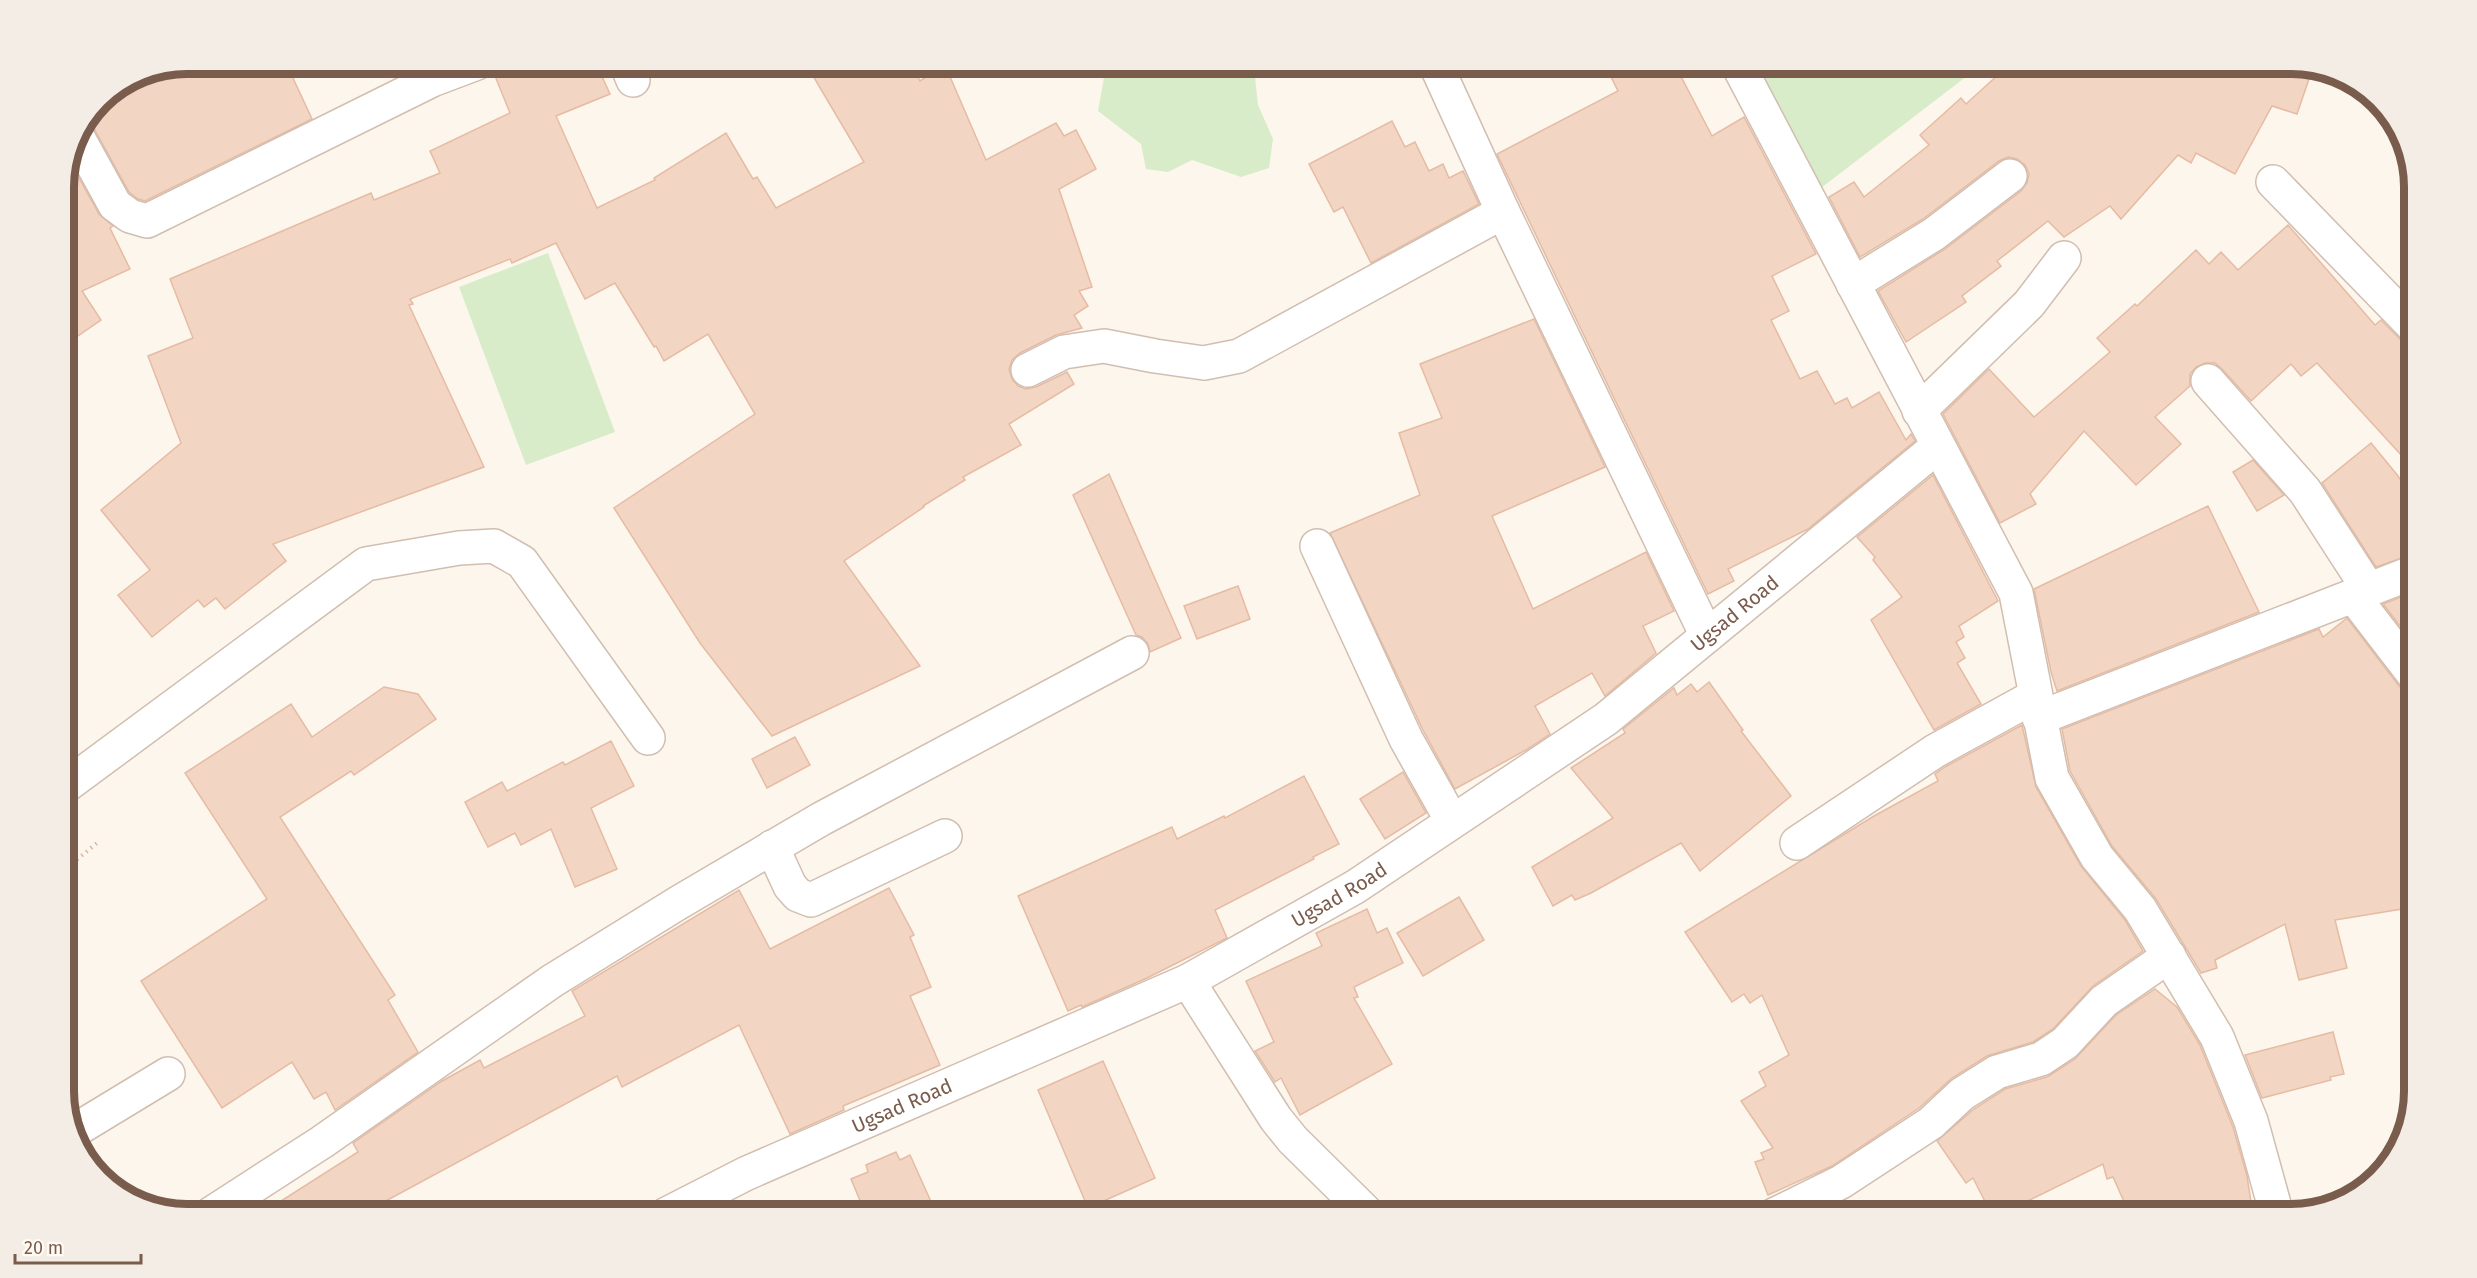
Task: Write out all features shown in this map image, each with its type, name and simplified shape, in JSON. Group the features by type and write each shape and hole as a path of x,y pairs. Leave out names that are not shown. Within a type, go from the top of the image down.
{"street":[{"path":"82,145 111,200 130,216 147,221 448,74"},
{"path":"1440,74 1503,212 1707,636"},
{"path":"1743,74 1937,447 2016,593 2052,778 2097,857 2140,909 2217,1037 2251,1121 2274,1204"},
{"path":"1853,284 1934,234 2010,176"},
{"path":"2273,182 2403,316"},
{"path":"1028,370 1064,352 1104,346 1204,363 1239,356 1503,212"},
{"path":"1919,411 2029,304 2064,258"},
{"path":"2208,381 2305,491 2361,594 2404,659"},
{"name":"Ugsad Road","path":"686,1204 745,1174 1188,981 1355,887 1606,719 1937,447"},
{"path":"74,780 366,564 459,548 494,546 522,562 648,738"},
{"path":"1317,546 1406,739 1452,821"},
{"path":"1797,843 1935,751 2037,707 2361,594 2403,576"},
{"path":"226,1204 322,1142 552,981 772,848 1131,653"},
{"path":"772,848 790,886 798,895 811,900 945,836"},
{"path":"1796,1204 1841,1182 1931,1123 1962,1094 1997,1072 2041,1059 2065,1043 2104,1001 2169,956"},
{"path":"1188,981 1276,1119 1293,1140 1358,1204"},
{"path":"80,1127 168,1074"}],"path":[{"path":"74,862 98,843"}],"green space":[{"path":"1105,74 1253,74 1258,105 1273,139 1269,168 1241,177 1192,160 1168,172 1146,169 1141,144 1098,111"},
{"path":"1758,74 1970,74 1821,188"},
{"path":"548,253 615,432 526,465 459,287"}],"building":[{"path":"172,74 291,74 312,119 145,201 129,192 92,125 102,112 124,93 143,82"},
{"path":"494,74 601,74 610,94 556,116 597,208 655,180 654,178 726,133 753,179 757,177 776,208 864,162 813,76 816,74 916,74 920,81 931,74 949,74 986,160 1056,123 1064,136 1076,130 1096,169 1059,189 1092,287 1079,291 1088,306 1074,315 1082,328 1056,335 1020,353 1012,360 1009,369 1012,379 1018,386 1026,389 1036,387 1067,372 1074,384 1009,424 1021,445 963,477 965,480 844,561 920,666 772,736 700,643 614,508 755,414 708,334 664,361 615,283 585,299 556,243 512,263 510,259 410,299 413,304 409,305 484,467 273,544 286,561 225,609 216,598 204,607 198,600 152,637 118,595 150,570 101,510 181,443 148,356 193,338 170,279 371,193 374,200 440,173 430,151 510,113"},
{"path":"1610,74 1680,74 1712,136 1744,117 1816,254 1772,276 1789,311 1771,320 1800,379 1817,371 1835,404 1847,398 1852,408 1879,392 1906,440 1911,434 1915,441 1808,529 1728,569 1734,581 1708,594 1497,154 1618,91"},
{"path":"1999,74 2293,74 2309,79 2297,114 2272,106 2235,174 2196,153 2191,163 2178,155 2121,219 2110,206 2064,237 2048,221 1997,261 2001,266 1962,296 1966,302 1906,342 1878,291 1945,249 2021,191 2027,183 2029,174 2025,165 2017,159 2008,157 1999,161 1923,219 1860,257 1829,197 1854,182 1864,197 1929,145 1920,135 1961,98 1966,104"},
{"path":"1392,121 1405,147 1415,142 1429,171 1443,164 1449,178 1463,171 1479,204 1371,263 1343,207 1334,212 1309,164"},
{"path":"75,171 99,214 113,226 110,228 130,269 82,291 101,320 74,338"},
{"path":"2288,225 2375,325 2381,320 2403,341 2403,457 2317,363 2301,376 2291,364 2251,401 2215,363 2205,363 2196,367 2190,374 2190,386 2155,417 2181,444 2136,485 2084,431 2030,494 2036,504 2000,523 1943,414 1989,369 2034,417 2110,352 2097,338 2135,304 2137,306 2196,250 2209,264 2221,252 2238,270"},
{"path":"1534,319 1605,467 1492,516 1533,609 1646,552 1674,611 1643,626 1656,653 1605,696 1592,673 1535,706 1550,734 1526,750 1455,789 1423,730 1330,533 1420,495 1399,433 1442,418 1420,364"},
{"path":"2371,443 2403,484 2403,558 2376,567 2322,483"},
{"path":"2253,460 2284,495 2257,511 2233,472"},
{"path":"1109,474 1181,638 1150,652 1148,644 1142,637 1136,635 1073,495"},
{"path":"1933,475 1998,601 1959,626 1964,637 1956,642 1965,658 1957,663 1981,704 1934,730 1871,620 1902,597 1873,560 1875,557 1857,537"},
{"path":"2208,506 2259,612 2057,691 2034,589"},
{"path":"1238,586 1250,619 1197,639 1184,606"},
{"path":"2403,596 2403,630 2383,604"},
{"path":"2347,618 2404,690 2404,909 2335,920 2347,968 2299,980 2285,924 2215,960 2217,968 2201,973 2156,899 2112,846 2070,771 2062,729 2319,629 2323,637"},
{"path":"1709,682 1743,730 1741,731 1791,796 1700,871 1681,843 1591,893 1575,900 1572,895 1553,906 1532,867 1613,818 1571,768 1625,733 1623,729 1674,688 1677,695 1691,684 1697,692"},
{"path":"384,687 418,694 436,719 354,775 351,771 280,817 395,995 388,1000 418,1052 335,1110 326,1092 314,1099 292,1062 222,1108 141,981 267,899 185,773 291,704 312,737"},
{"path":"2022,725 2036,787 2081,866 2125,920 2143,951 2093,986 2053,1029 2033,1042 1987,1056 1952,1078 1919,1108 1832,1166 1768,1195 1755,1162 1764,1159 1761,1153 1773,1148 1741,1101 1766,1086 1759,1072 1789,1055 1762,995 1750,1003 1744,994 1732,1002 1685,932 1874,816 1938,781 1935,774 1945,767"},
{"path":"795,737 810,765 767,788 752,759"},
{"path":"611,741 634,786 591,808 617,869 575,887 551,829 521,845 515,833 488,847 465,802 502,782 507,791 563,762 565,765"},
{"path":"1403,772 1426,813 1385,839 1360,799"},
{"path":"1304,776 1339,844 1215,910 1227,938 1147,978 1068,1011 1018,896 1172,827 1177,839 1224,816 1225,818"},
{"path":"889,888 914,935 910,937 931,987 910,996 940,1065 843,1106 844,1110 790,1134 739,1025 622,1087 617,1076 380,1204 276,1204 358,1152 353,1143 442,1081 480,1060 484,1068 585,1016 572,991 739,890 770,949"},
{"path":"1459,897 1484,940 1423,976 1397,933"},
{"path":"1367,909 1377,933 1387,928 1403,963 1354,987 1358,997 1354,998 1392,1064 1300,1115 1281,1078 1275,1082 1255,1051 1274,1042 1246,981 1322,946 1316,933"},
{"path":"2155,989 2177,1007 2200,1045 2233,1127 2247,1176 2251,1204 2125,1204 2113,1177 2107,1179 2103,1164 2021,1204 1986,1204 1973,1178 1966,1183 1937,1141 1974,1109 2005,1089 2047,1077 2075,1059 2116,1015"},
{"path":"2333,1032 2344,1074 2330,1077 2331,1080 2262,1098 2245,1055"},
{"path":"1103,1061 1155,1178 1097,1204 1086,1204 1038,1090"},
{"path":"896,1152 900,1160 910,1155 932,1204 861,1204 851,1179 868,1172 866,1165"}]}
